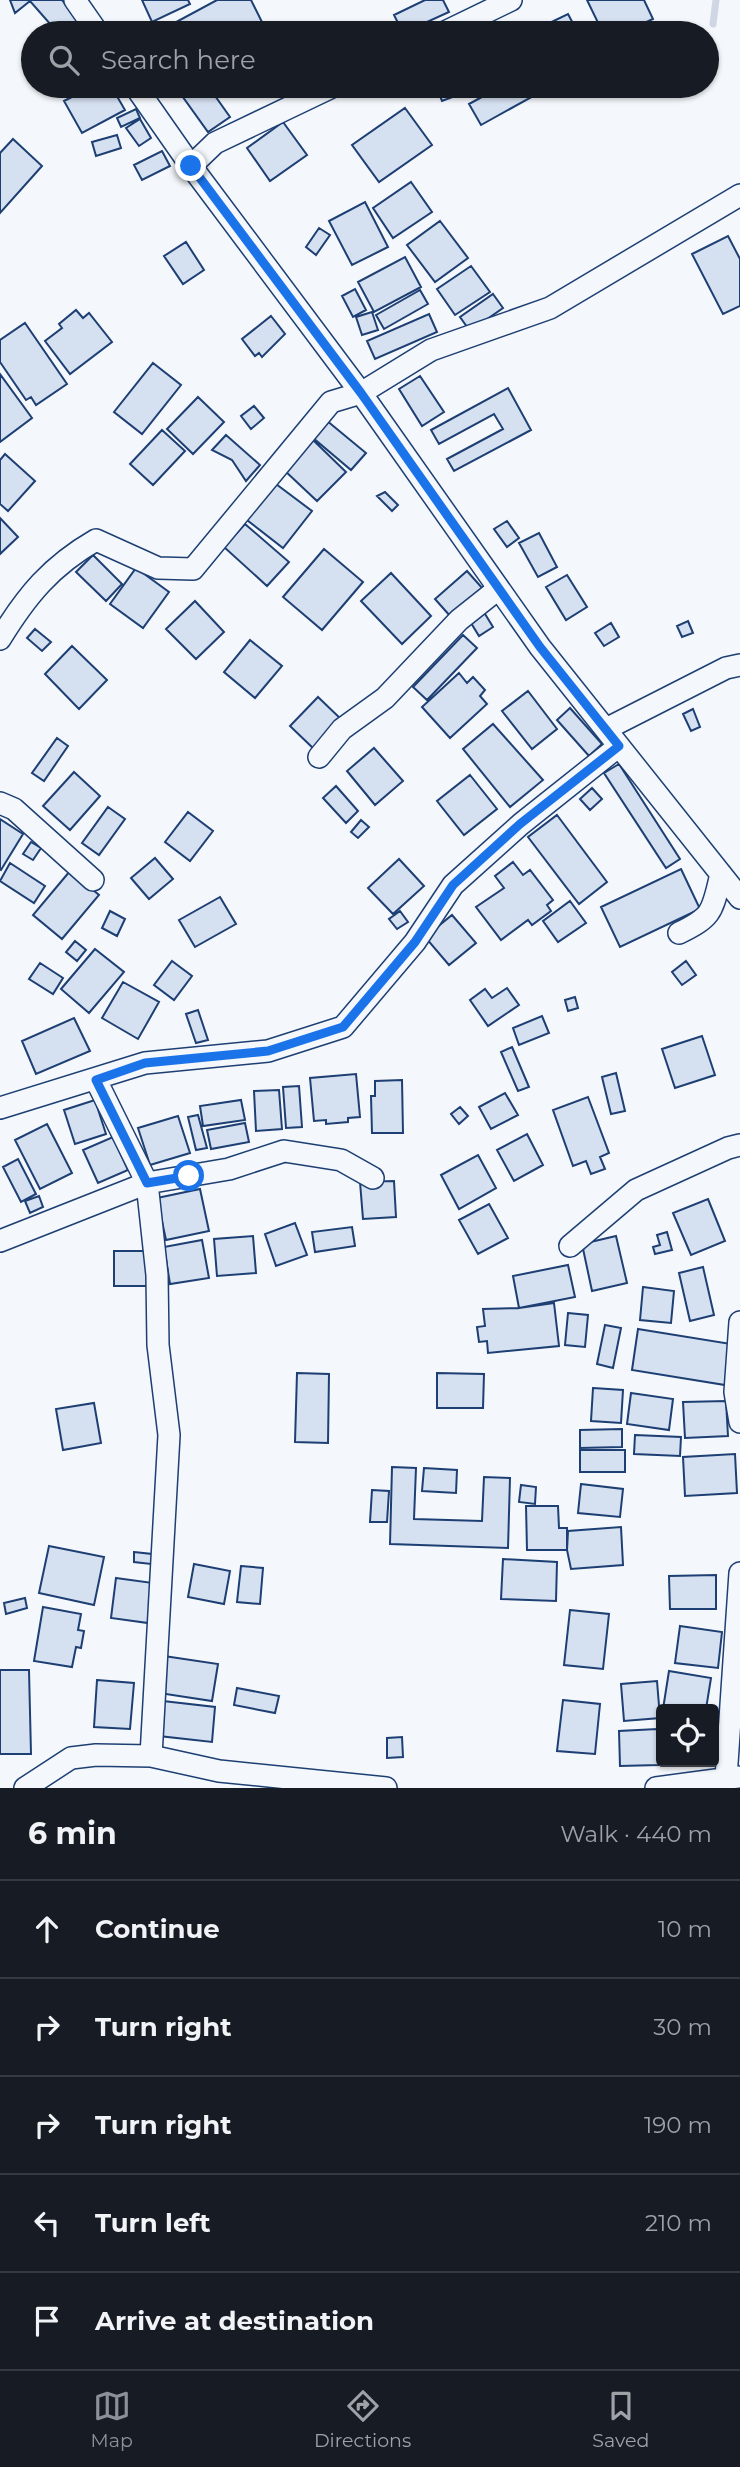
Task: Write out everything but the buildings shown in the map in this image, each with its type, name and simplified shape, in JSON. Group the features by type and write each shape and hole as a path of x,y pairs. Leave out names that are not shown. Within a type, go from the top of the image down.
{"street":[{"path":"75,0 90,21"},
{"path":"468,21 511,0"},
{"path":"143,98 361,393 540,647 740,898"},
{"path":"191,166 215,143 309,98"},
{"path":"0,639 40,582 73,553 96,540 158,568 193,569 331,402 361,393 431,350 550,309 740,195"},
{"path":"319,757 342,729 385,698 459,620 498,589"},
{"path":"606,729 726,668 740,665"},
{"path":"0,1108 145,1063 268,1051 343,1027 415,942 453,885 520,824 619,746"},
{"path":"0,803 14,809 93,880"},
{"path":"679,933 704,921 712,909 721,874"},
{"path":"96,1080 147,1183 157,1275 158,1345 169,1436 151,1756"},
{"path":"570,1246 636,1190 740,1145"},
{"path":"0,1241 147,1183 229,1169 284,1152 341,1160 373,1178"},
{"path":"740,1322 735,1392 740,1422"},
{"path":"656,1788 733,1778 740,1573"},
{"path":"25,1788 71,1758 96,1755 151,1756 219,1771 386,1788"}],"waterway":[{"path":"713,21 716,0"}],"route":[{"path":"189,1176 147,1183 96,1080 145,1063 268,1051 343,1027 415,942 453,885 520,824 619,746 540,647 361,393 191,166"}]}
